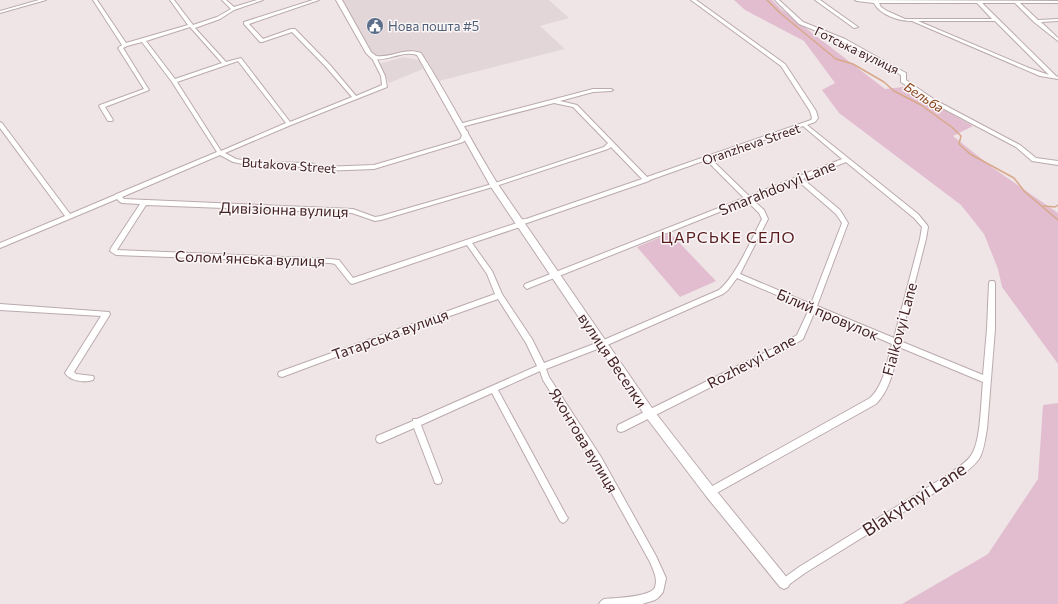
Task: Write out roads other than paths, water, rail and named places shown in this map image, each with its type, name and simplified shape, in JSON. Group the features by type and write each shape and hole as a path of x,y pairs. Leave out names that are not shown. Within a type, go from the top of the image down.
{"street":[{"path":"0,12 44,0"},
{"path":"95,0 125,45"},
{"path":"172,0 191,26 225,64"},
{"path":"224,0 233,9"},
{"path":"110,120 102,106 147,90 120,48 125,45 222,18 233,9 262,0"},
{"path":"317,0 246,23 262,41 293,30 328,66 355,98"},
{"path":"0,246 118,195 385,86 383,76 374,58 369,53 339,0"},
{"name":"Oranzheva Street","path":"520,223 814,121 815,115 784,65 693,0"},
{"name":"Готська вулиця","path":"778,0 801,23 843,40 904,74 903,81 933,101 1018,146 1034,160 1058,163"},
{"name":"Готська вулиця","path":"817,0 856,27"},
{"path":"857,0 876,2 1058,2"},
{"path":"1015,1 1058,40"},
{"path":"876,2 879,8 885,12 907,20 997,20"},
{"path":"978,2 1057,78"},
{"path":"1036,21 1058,20"},
{"path":"914,21 1027,69 1057,78"},
{"name":"Butakova Street","path":"143,40 174,81 220,153 235,161 253,164 311,165 321,169 374,167 461,141 464,138 463,128"},
{"name":"вулиця Веселки","path":"374,58 382,59 412,52 419,54 463,128 494,185 650,414 710,492 784,583"},
{"path":"174,81 239,59 289,124"},
{"path":"463,128 552,101 593,91 611,90"},
{"path":"552,101 575,106 647,180"},
{"path":"0,124 68,216"},
{"name":"Fialkovyi Lane","path":"710,492 873,401 882,391 923,239 925,227 916,216 804,125"},
{"name":"Дивізіонна вулиця","path":"118,195 122,200 144,203 353,211 375,219 494,185 606,148 611,144"},
{"path":"380,439 542,367 602,344 721,292 726,288 736,275 765,219 762,212 708,159"},
{"name":"Smarahdovyi Lane","path":"527,286 847,159"},
{"name":"Rozhevyi Lane","path":"621,428 785,346 800,337 813,308 845,223 838,212 798,178"},
{"name":"Соломʼянська вулиця","path":"144,203 114,248 113,251 116,253 330,261 337,262 352,281 470,243 520,223"},
{"name":"Яхонтова вулиця","path":"470,243 490,273 499,295 529,341 550,384 602,467 653,559 660,578 660,589 655,595 639,600 604,604"},
{"name":"Білий провулок","path":"736,275 986,380"},
{"name":"Blakytnyi Lane","path":"784,583 802,570 949,479 970,463 976,456 980,445 990,329 992,283"},
{"name":"Татарська вулиця","path":"282,374 499,295"},
{"path":"0,307 106,314 69,373 74,377 90,378"},
{"path":"493,388 563,518"},
{"path":"416,422 438,480"}],"waterway":[{"name":"Бельба","path":"767,0 780,13 836,59 853,64 884,82 894,91 921,105 953,128 961,136 959,144 970,154 1014,178 1025,192 1058,220"},
{"path":"1044,206 1055,207 1058,205"}],"place":[{"name":"Нова пошта #5","path":"375,26"}],"district":[{"name":"ЦАРСЬКЕ СЕЛО","path":"728,236"}]}
